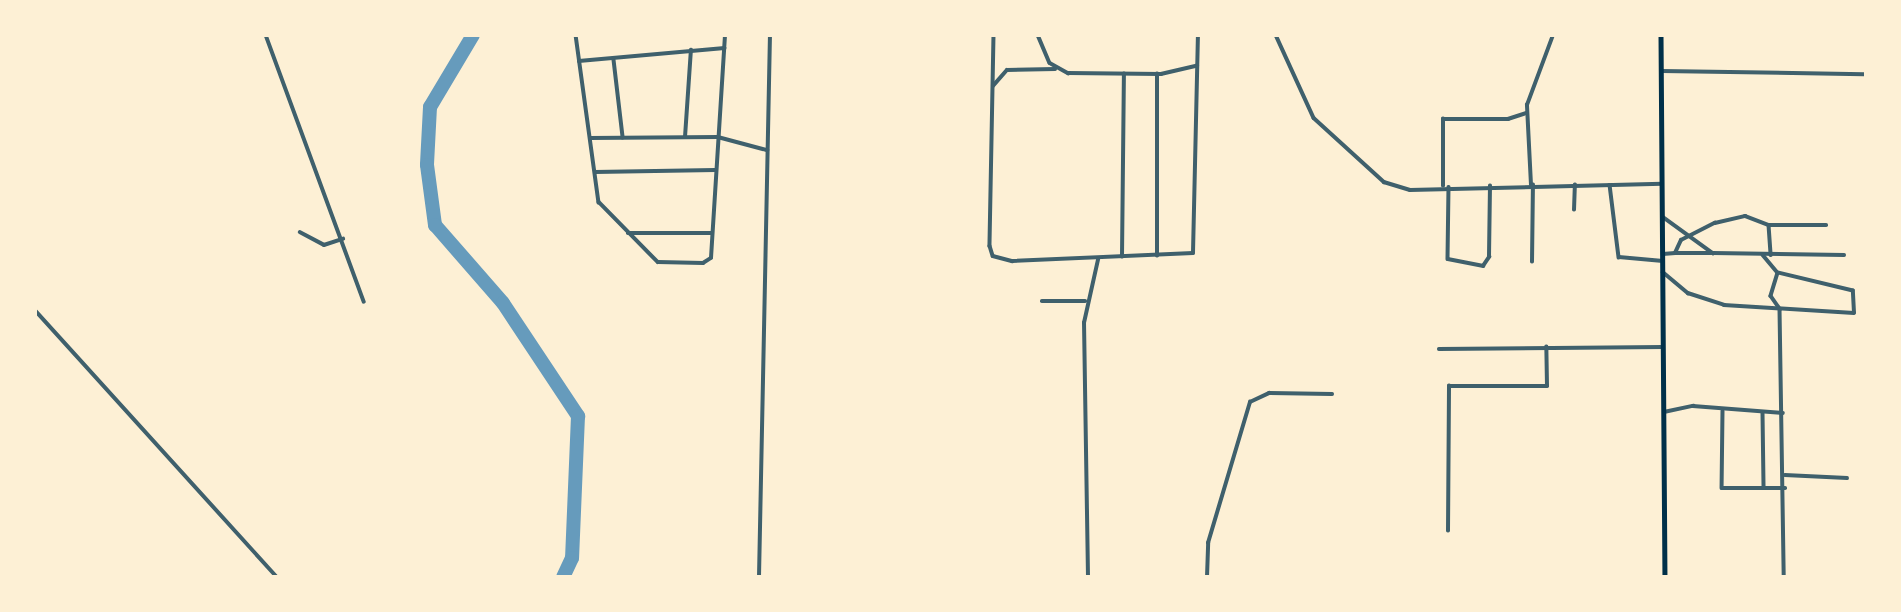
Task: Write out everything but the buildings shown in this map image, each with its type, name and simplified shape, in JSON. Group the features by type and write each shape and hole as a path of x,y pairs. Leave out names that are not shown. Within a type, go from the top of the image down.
{"main road":[{"path":"1661,35 1665,577"}],"street":[{"path":"266,35 364,302"},
{"path":"576,35 599,202 626,233 658,262 704,263 711,258 725,35"},
{"path":"759,577 770,35"},
{"path":"994,35 993,256 1098,259 1157,256 1195,250 1198,35"},
{"path":"1038,35 1042,53 1057,69"},
{"path":"1276,35 1314,118 1365,169 1403,188 1662,184"},
{"path":"1532,262 1532,186 1527,112 1553,35"},
{"path":"579,61 724,48"},
{"path":"685,137 691,50"},
{"path":"614,59 623,138"},
{"path":"993,86 1007,70 1057,69 1157,74 1198,65"},
{"path":"1662,71 1864,74"},
{"path":"1122,258 1124,74"},
{"path":"1157,74 1157,256"},
{"path":"1443,186 1443,119 1508,119 1527,112"},
{"path":"590,138 718,137 767,150"},
{"path":"595,172 716,170"},
{"path":"1574,210 1575,185"},
{"path":"1610,185 1619,257 1663,261"},
{"path":"1449,186 1448,259 1483,266 1489,257 1490,186"},
{"path":"1675,253 1689,235 1734,216 1769,225 1826,225"},
{"path":"1663,217 1713,253"},
{"path":"1769,225 1771,255"},
{"path":"300,232 324,245 343,239"},
{"path":"626,233 712,233"},
{"path":"1663,254 1844,255"},
{"path":"1663,272 1700,298 1762,309 1846,316 1854,313 1856,301 1848,288 1778,273 1763,255"},
{"path":"1088,577 1085,300 1098,259"},
{"path":"1762,309 1772,300 1778,273"},
{"path":"1042,300 1085,300"},
{"path":"1772,300 1780,309 1785,475 1784,577"},
{"path":"35,310 277,577"},
{"path":"1448,531 1449,386 1547,386 1546,347"},
{"path":"1439,349 1663,347"},
{"path":"1207,577 1208,543 1250,402 1269,393 1332,394"},
{"path":"1664,412 1693,406 1723,411 1783,413"},
{"path":"1723,411 1723,488 1785,488"},
{"path":"1763,412 1764,488"},
{"path":"1785,475 1847,478"}],"waterway":[{"path":"473,35 430,107 427,165 435,225 503,303 578,416 572,558 563,577"}]}
